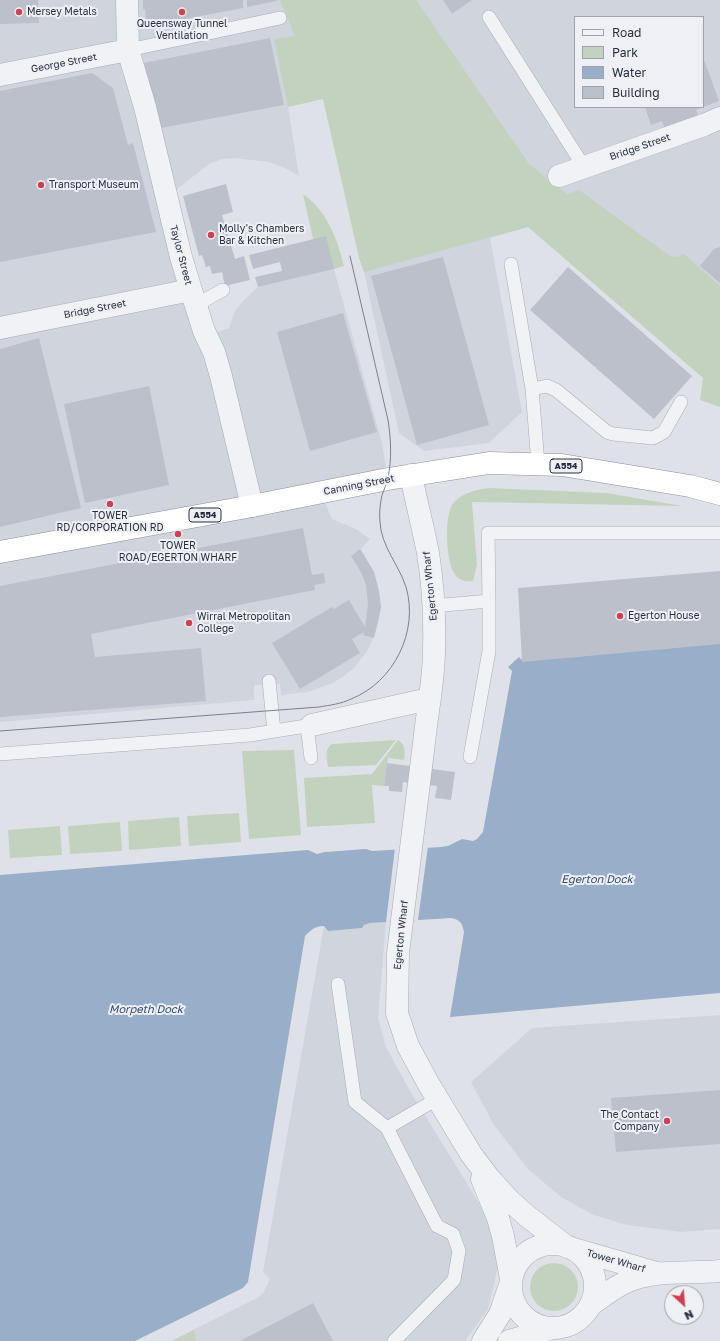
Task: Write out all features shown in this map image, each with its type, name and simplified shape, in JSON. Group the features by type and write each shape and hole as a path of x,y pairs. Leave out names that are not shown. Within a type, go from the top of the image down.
{"highway":[{"name":"Canning Street","path":"0,552 411,475 489,463 562,465 675,483 720,494"}],"street":[{"name":"Taylor Street","path":"127,0 128,50 145,106 181,257 204,331 214,352 221,376 252,506"},
{"name":"George Street","path":"0,75 128,50"},
{"name":"Bridge Street","path":"559,176 720,118"},
{"name":"Bridge Street","path":"0,328 193,298"},
{"name":"Egerton Wharf","path":"411,475 428,552 432,584 434,651 433,677 429,699 398,953 396,1012 408,1046 471,1154 489,1178 508,1199 527,1216 570,1248"},
{"path":"310,726 429,699"},
{"name":"Egerton Wharf","path":"471,1154 498,1218 503,1236 511,1282"},
{"path":"483,1341 500,1314 516,1264 527,1253 541,1245 553,1244 570,1248 584,1256 595,1276 596,1289 592,1304 587,1312 577,1321 556,1333 509,1341"},
{"name":"Tower Wharf","path":"570,1248 660,1274"},
{"name":"Tower Wharf","path":"592,1304 626,1282 641,1277 660,1274 720,1271"},
{"path":"511,1282 512,1296 521,1315 537,1326 556,1333"}],"lane":[{"path":"489,17 584,167"},
{"path":"128,50 280,18"},
{"path":"511,264 532,389 538,464"},
{"name":"Bridge Street","path":"193,298 223,290"},
{"path":"532,389 547,386 556,390 607,432 613,434 653,438 664,432 681,402"},
{"path":"470,757 490,651 488,533 720,534"},
{"path":"433,606 489,601"},
{"path":"269,681 274,732"},
{"path":"0,754 250,735 310,726 311,758"},
{"path":"338,984 355,1102 387,1128 437,1226 453,1234 459,1251 454,1280 394,1341"},
{"path":"387,1128 438,1099"}],"shaded area":[{"path":"0,0 720,0 720,391 528,227 490,238 522,412 489,443 424,451 399,433 364,272 323,99 288,106 299,176 285,168 269,162 235,158 222,159 209,164 167,197 207,336 229,328 235,311 258,287 334,269 382,443 388,479 321,493 332,519 356,529 370,539 361,549 374,572 381,608 377,628 368,650 354,668 333,683 308,692 281,695 280,684 254,685 254,700 0,722"},
{"path":"386,922 378,1018 386,1047 410,1091 494,1230 498,1267 488,1309 465,1341 171,1341 257,1298 263,1293 270,1279 263,1272 324,926 328,931 362,928 364,925 370,923"},
{"path":"720,1015 720,1229 681,1232 627,1225 594,1215 561,1197 528,1169 494,1125 471,1082 532,1028"}],"green space":[{"path":"280,0 416,0 529,164 567,194 579,190 670,256 676,257 684,254 720,286 720,407 700,400 703,378 528,227 364,272 359,258 323,99 288,107 274,39 295,36"},
{"path":"303,194 319,208 325,217 338,245 344,266 334,269 313,239"},
{"path":"489,488 607,493 682,506 472,502 477,565 473,581 465,581 460,579 454,573 449,558 447,525 451,507 455,501 463,495"},
{"path":"396,740 376,765 328,767 327,751 329,746 332,744"},
{"path":"398,740 404,746 404,760 388,758 384,786 372,785 375,823 307,827 304,778 372,774"},
{"path":"294,750 301,835 249,839 242,751"},
{"path":"239,813 241,842 189,846 187,816"},
{"path":"179,817 181,846 129,850 128,821"},
{"path":"120,822 122,851 70,854 68,826"},
{"path":"60,826 62,855 10,858 8,830"},
{"path":"549,1263 559,1263 571,1270 578,1282 578,1292 571,1304 559,1311 549,1311 541,1307 534,1300 530,1292 530,1282 534,1274 541,1267"},
{"path":"194,1330 197,1341 172,1341"}],"water":[{"path":"720,643 720,993 450,1017 464,932 462,924 459,921 451,918 370,923 364,925 362,928 328,931 324,926 321,926 311,930 305,936 248,1282 243,1288 135,1341 0,1341 0,875 308,850 317,854 366,849 372,851 441,847 448,846 462,839 473,841 483,832 512,671 508,667 519,657 522,660"}],"pier":[{"path":"428,846 418,920 386,922 395,848"}],"building":[{"name":"Mersey Metals","path":"0,0 38,0 39,23 0,24"},
{"name":"Queensway Tunnel Ventilation","path":"143,0 243,0 243,8 147,26 145,9 143,9"},
{"path":"247,0 277,0 277,1 247,7"},
{"path":"443,0 472,0 452,14"},
{"path":"270,38 284,105 161,128 144,63"},
{"path":"704,60 719,101 704,107"},
{"path":"92,73 113,88 128,145 133,143 156,232 0,262 0,91"},
{"path":"645,108 701,108 696,110 700,120 666,132 662,121 651,125"},
{"name":"Molly's Chambers Bar & Kitchen","path":"226,184 233,212 222,215 235,259 244,256 250,280 225,286 222,272 212,274 210,266 206,267 202,255 199,256 183,196"},
{"path":"326,236 334,269 258,287 255,277 282,271 280,262 253,269 249,255"},
{"path":"720,247 720,283 700,266 714,249"},
{"path":"443,257 489,425 417,445 371,276"},
{"path":"568,267 692,376 654,419 530,310"},
{"path":"343,313 377,432 310,451 277,332"},
{"path":"39,338 81,508 0,527 0,349"},
{"path":"149,386 169,485 85,503 64,404"},
{"path":"303,528 312,575 324,573 325,583 314,585 315,590 91,634 95,657 201,648 206,701 0,717 0,586"},
{"path":"360,549 374,572 379,591 381,608 374,638 363,635 364,632 352,639 360,653 300,689 272,643 332,607 334,609 349,600 365,627 368,604 366,585 362,574 351,556"},
{"name":"Egerton House","path":"720,571 720,644 522,662 518,588"},
{"path":"387,763 455,772 451,800 435,798 437,786 403,782 402,792 389,791 389,786 384,786"},
{"name":"The Contact Company","path":"720,1090 720,1144 616,1152 611,1098"},
{"path":"313,1303 333,1341 240,1341"}],"tram line":[{"path":"0,731 319,707 343,702 366,691 380,681 391,668 400,653 406,637 409,621 409,604 403,579 387,547 381,531 380,505 388,480 390,463 391,449 389,427 350,256"}],"place":[{"name":"Mersey Metals","path":"19,12"},
{"name":"Queensway Tunnel Ventilation","path":"182,12"},
{"name":"Transport Museum","path":"41,185"},
{"name":"Molly's Chambers Bar & Kitchen","path":"211,235"},
{"name":"TOWER RD/CORPORATION RD","path":"110,504"},
{"name":"TOWER ROAD/EGERTON WHARF","path":"178,534"},
{"name":"Egerton House","path":"620,616"},
{"name":"Wirral Metropolitan College","path":"189,623"},
{"name":"The Contact Company","path":"667,1121"}],"water label":[{"name":"Egerton Dock","path":"597,880"},
{"name":"Morpeth Dock","path":"146,1010"}]}
